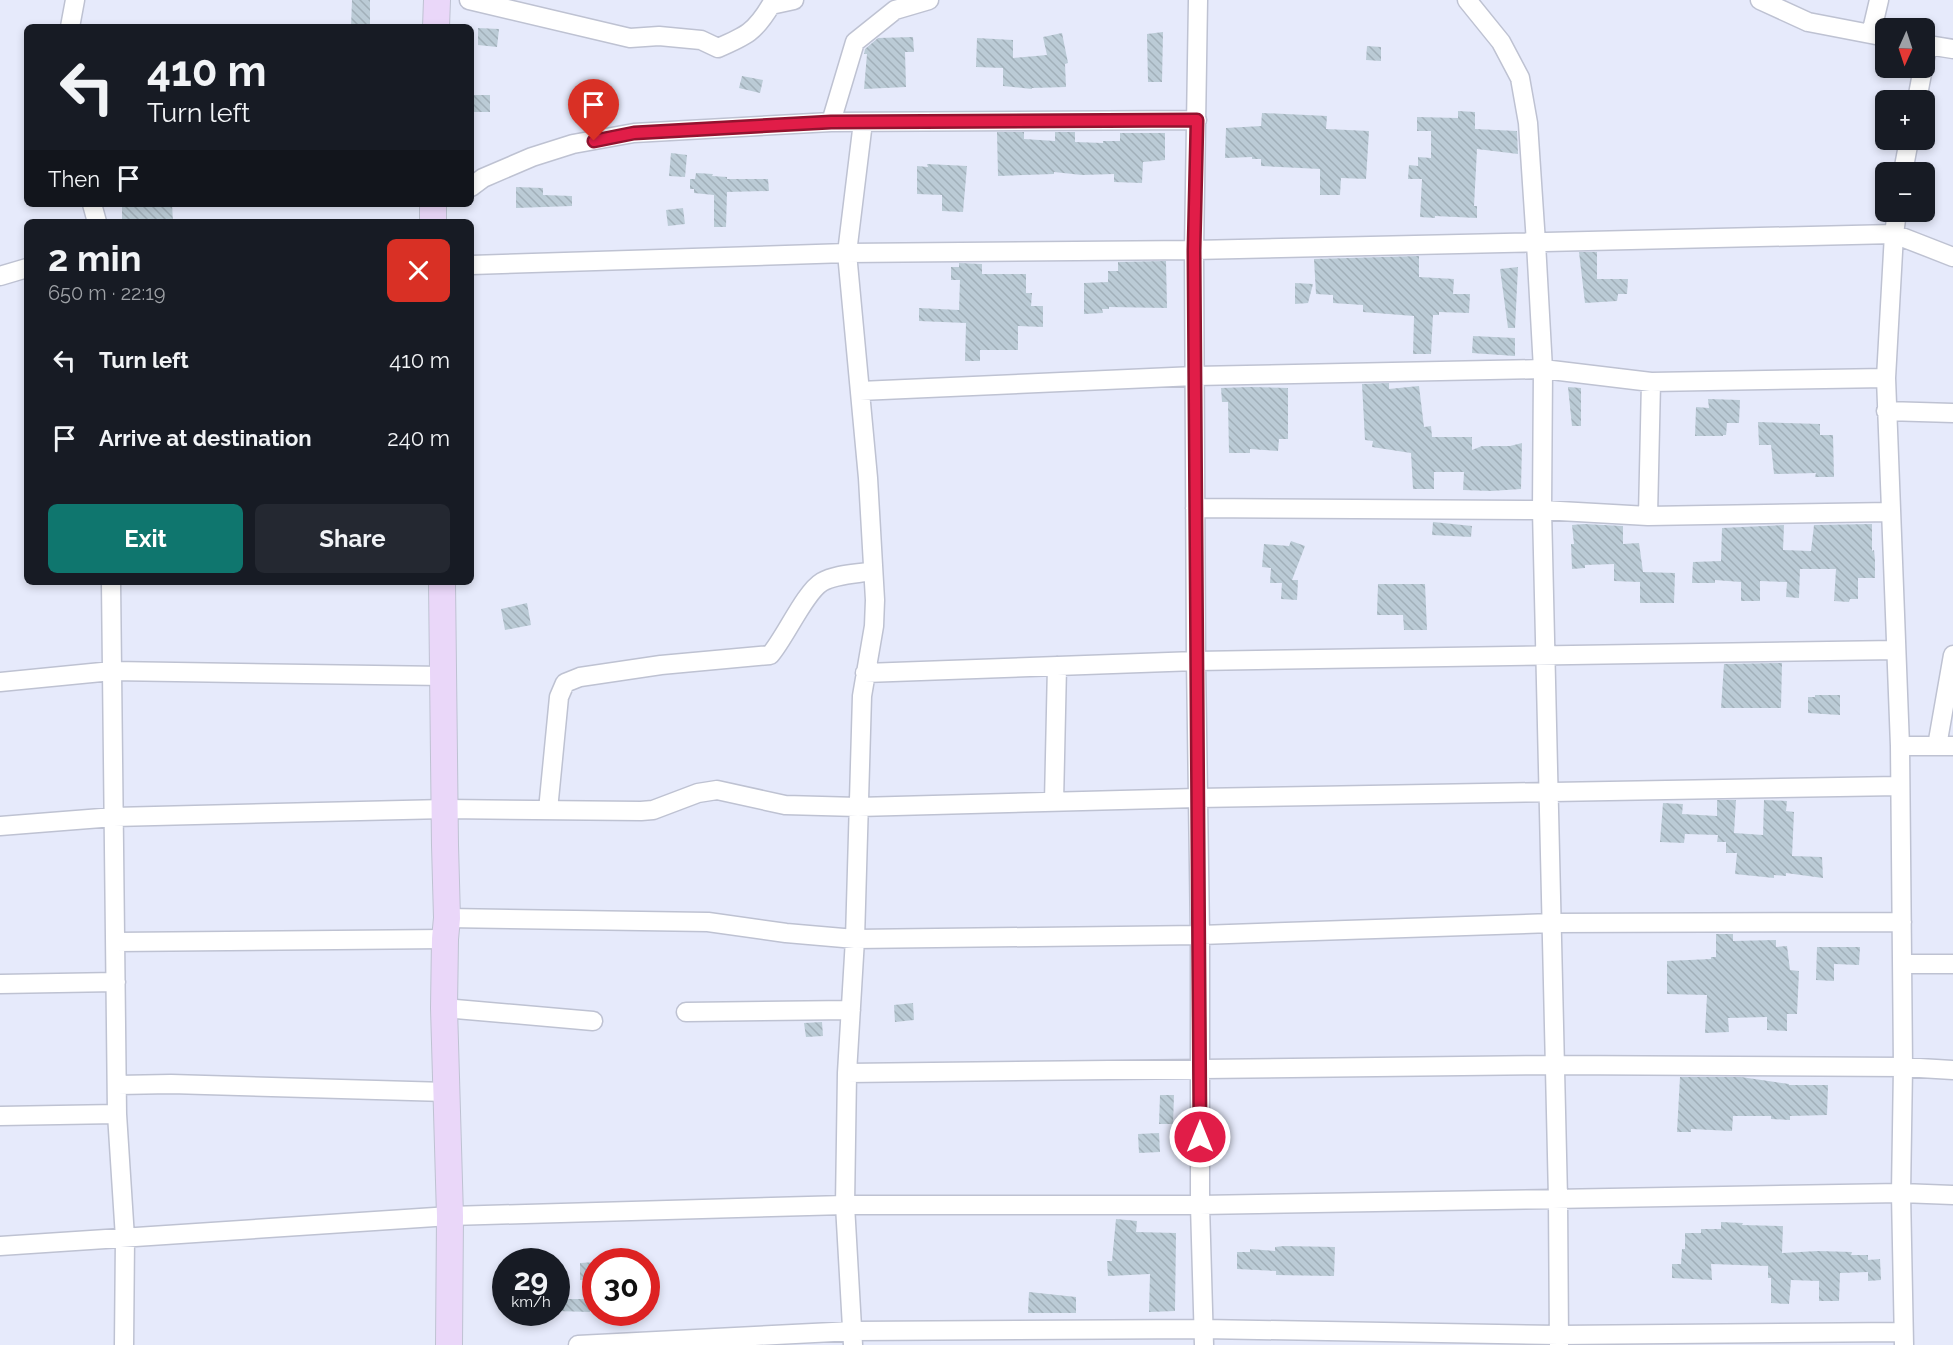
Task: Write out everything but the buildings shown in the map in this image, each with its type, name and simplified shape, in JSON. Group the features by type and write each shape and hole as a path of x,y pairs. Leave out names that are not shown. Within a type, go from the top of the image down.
{"main road":[{"path":"436,24 437,0"},
{"path":"442,585 446,928 444,1008 450,1216 449,1345"}],"street":[{"path":"71,24 75,0"},
{"path":"469,0 630,38 659,36 701,40 718,48 741,38 760,24 771,5 794,0"},
{"path":"831,122 855,42 895,10 929,0"},
{"path":"1198,0 1194,250 1200,1205 1204,1337"},
{"path":"1467,0 1501,42 1520,78 1528,123 1543,369 1542,510 1550,794 1559,1340"},
{"path":"1760,0 1808,22 1875,35"},
{"path":"1878,18 1879,0"},
{"path":"1935,50 1953,49"},
{"path":"474,185 483,178 532,157 573,144 634,133 831,122 1197,120"},
{"path":"853,1338 845,1206 847,1073 855,939 861,696 875,600 868,478 847,253 863,122"},
{"path":"578,1345 853,1338 1204,1337 1559,1340 1904,1338 1901,1193 1903,1067 1900,746 1886,411 1896,222"},
{"path":"474,265 847,253 1194,250 1894,234 1953,257"},
{"path":"0,276 24,269"},
{"path":"860,392 1195,376 1543,369 1651,382 1886,378"},
{"path":"1648,516 1651,382"},
{"path":"1886,411 1953,413"},
{"path":"1196,508 1542,510 1648,516 1891,512"},
{"path":"548,810 559,697 565,683 580,677 661,665 770,655 820,582 873,571"},
{"path":"111,585 117,1114 125,1238 123,1345"},
{"path":"865,673 1196,661 1896,650"},
{"path":"1900,746 1945,746 1953,655"},
{"path":"1054,802 1057,666"},
{"path":"0,682 112,671 444,676"},
{"path":"0,826 114,817 445,808 641,811 653,810 707,790 717,790 785,805 858,807 1197,798 1550,794 1899,786"},
{"path":"116,942 446,928 708,922 786,933 855,939 1200,935 1552,922 1902,922"},
{"path":"1902,964 1953,964"},
{"path":"0,984 116,982"},
{"path":"444,1008 593,1021"},
{"path":"686,1012 851,1010"},
{"path":"847,1073 1555,1065 1903,1067 1953,1070"},
{"path":"118,1085 180,1084 446,1092"},
{"path":"0,1116 117,1114"},
{"path":"0,1246 450,1216 845,1206 1200,1205 1901,1193 1953,1195"}],"route":[{"path":"594,141 634,133 831,122 1197,120 1194,250 1200,1137"}]}
